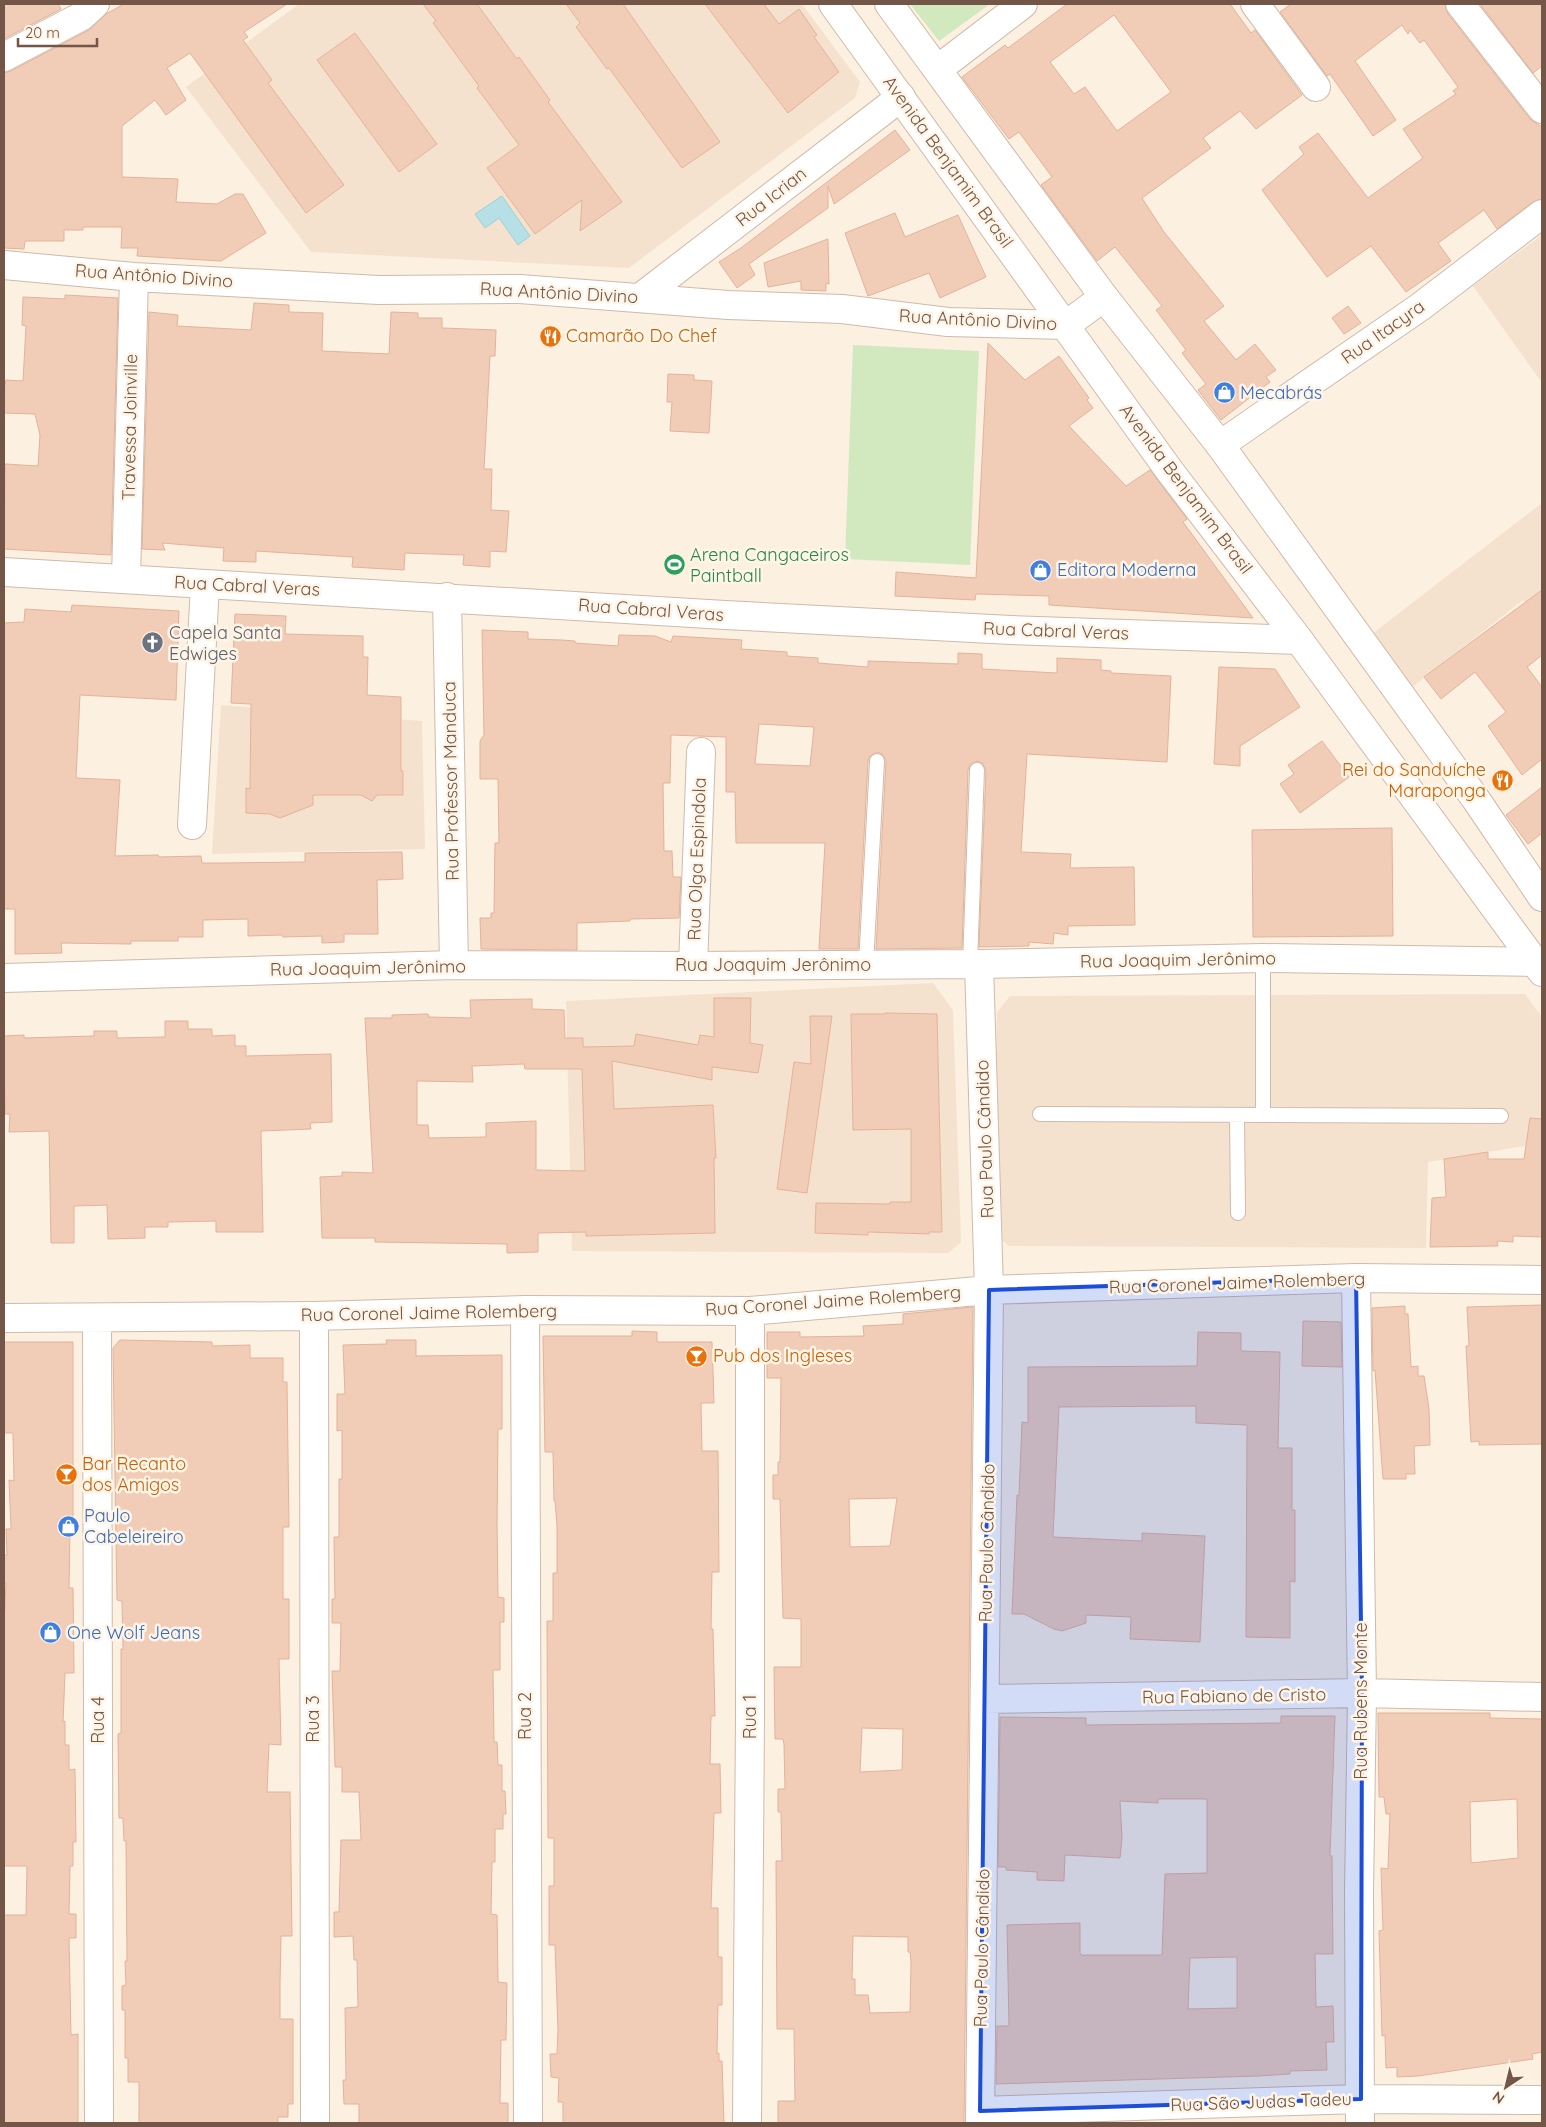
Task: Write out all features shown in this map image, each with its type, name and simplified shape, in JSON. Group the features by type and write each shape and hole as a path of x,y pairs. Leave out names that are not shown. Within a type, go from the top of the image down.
{"street":[{"name":"Avenida Benjamim Brasil","path":"833,4 1170,470 1299,640 1540,966"},
{"path":"889,4 1104,297 1220,445 1475,798 1542,897"},
{"path":"938,70 1023,4"},
{"path":"1255,4 1316,87"},
{"path":"1460,4 1542,109"},
{"path":"4,57 85,8"},
{"name":"Rua Icrian","path":"641,297 901,97"},
{"name":"Rua Itacyra","path":"1220,445 1420,307 1542,214"},
{"name":"Rua Antônio Divino","path":"4,265 134,276 379,290 520,289 728,305 842,309 948,322 1066,325 1104,297"},
{"name":"Travessa Joinville","path":"126,578 134,276"},
{"name":"Rua Cabral Veras","path":"4,572 725,615 1011,630 1299,640"},
{"path":"192,825 205,585"},
{"name":"Rua Professor Manduca","path":"447,597 454,965"},
{"name":"Rua Olga Espindola","path":"693,966 701,752"},
{"name":"Rua Joaquim Jerônimo","path":"4,978 454,965 866,965 1263,958 1540,966"},
{"name":"Rua Paulo Cândido","path":"975,964 990,1290 980,2117"},
{"name":"Rua Coronel Jaime Rolemberg","path":"4,1318 314,1316 525,1310 750,1311 990,1290 1356,1278 1542,1280"},
{"name":"Rua Rubens Monte","path":"1356,1278 1362,1693 1359,1893 1360,2111"},
{"name":"Rua 2","path":"525,1310 528,2123"},
{"name":"Rua 1","path":"747,2123 750,1311"},
{"name":"Rua 3","path":"314,1316 315,2123"},
{"name":"Rua 4","path":"97,1318 99,2123"},
{"name":"Rua Fabiano de Cristo","path":"985,1699 1362,1693 1542,1696"},
{"name":"Rua São Judas Tadeu","path":"980,2117 1360,2111 1542,2100"}],"lane":[{"path":"866,965 877,762"},
{"path":"975,964 977,770"},
{"path":"1263,958 1263,1115"},
{"path":"1040,1114 1501,1116"},
{"path":"1237,1115 1238,1213"}],"highlighted area":[{"path":"1356,1278 1362,1693 1361,2099 980,2111 989,1290"}],"shaded area":[{"path":"299,4 802,4 860,82 855,98 629,268 311,252 186,87"},
{"path":"1542,235 1542,383 1473,286"},
{"path":"1542,503 1542,624 1523,600 1411,688 1372,634"},
{"path":"221,705 422,721 425,849 212,854"},
{"path":"933,983 953,1010 961,1242 948,1253 572,1251 566,1001"},
{"path":"1525,994 1542,1017 1542,1143 1428,1162 1426,1248 1009,1246 992,1232 997,1012 1010,996"}],"green space":[{"path":"910,4 990,4 939,41"},
{"path":"853,345 979,351 970,565 845,559"}],"water":[{"path":"502,196 530,236 518,245 499,218 485,228 475,214"}],"building":[{"path":"4,4 58,4 61,9 4,39"},
{"path":"124,4 287,4 244,32 248,37 243,40 272,80 268,83 344,185 306,213 190,53 167,68 186,100 166,115 155,100 122,126 122,177 178,179 176,202 217,204 235,194 243,194 266,233 221,261 137,256 138,248 121,248 122,227 83,227 83,230 64,230 64,241 25,241 24,249 4,248 4,73 89,30 106,14"},
{"path":"423,4 477,4 517,59 519,57 550,100 548,102 622,202 580,231 582,200 535,234 487,168 519,145 477,88 479,86 433,23 436,21"},
{"path":"566,4 623,4 720,142 682,168 609,68 607,69 576,27 580,23"},
{"path":"705,4 764,4 779,24 799,9 817,35 814,37 839,72 788,113"},
{"path":"1067,4 1230,4 1251,33 1255,30 1302,95 1256,129 1240,111 1203,138 1211,148 1142,198 1164,232 1224,306 1204,321 1236,360 1255,344 1276,370 1266,377 1270,382 1221,420 1198,390 1206,384 1182,353 1186,350 1156,310 1162,306 1115,247 1097,261 1041,185 1052,177 1019,132 1009,139 962,77 1005,45 1008,48","holes":["1114,15 1171,92 1117,131 1085,87 1074,94 1050,62"]},
{"path":"1291,4 1445,4 1448,14 1530,119 1542,127 1542,199 1533,202 1497,229 1484,210 1438,243 1451,261 1406,292 1371,246 1327,277 1262,190 1304,154 1299,147 1318,133 1368,198 1423,158 1403,129 1456,94 1453,91 1458,87 1424,40 1420,43 1410,30 1408,34 1402,25 1355,61 1396,120 1373,136 1330,74 1327,76 1280,12"},
{"path":"1480,4 1542,4 1542,66 1533,73"},
{"path":"355,33 437,144 399,172 317,60"},
{"path":"895,130 910,150 834,204 828,186 828,208 749,264 755,275 737,288 719,262 741,248"},
{"path":"895,213 905,237 958,215 986,277 940,298 929,273 868,296 845,233"},
{"path":"828,239 829,284 826,283 826,291 801,290 801,281 768,287 764,263"},
{"path":"65,295 118,298 111,555 4,549 5,464 38,466 40,435 35,414 4,413 4,385 6,380 23,381 26,326 22,325 23,297 65,299"},
{"path":"254,303 289,305 289,312 323,313 322,351 389,354 391,312 418,313 418,318 442,318 442,328 496,330 495,356 490,356 484,469 492,469 491,510 509,511 506,552 490,551 490,567 463,565 464,555 405,553 404,570 352,567 353,557 256,551 256,562 223,561 224,548 162,543 165,550 142,549 149,312 178,315 177,326 251,330"},
{"path":"1348,306 1361,323 1344,334 1332,318"},
{"path":"988,343 1025,380 1059,356 1089,398 1087,400 1093,408 1069,426 1126,486 1150,470 1187,519 1183,522 1253,618 1049,605 1049,596 976,594 975,600 895,596 896,572 976,578"},
{"path":"668,374 694,375 694,380 712,381 709,433 670,431 672,402 667,402"},
{"path":"1542,590 1542,655 1527,667 1542,687 1542,759 1522,775 1488,726 1506,712 1475,672 1441,699 1424,677"},
{"path":"72,605 179,611 176,700 80,695 76,778 120,780 115,856 201,856 202,863 305,862 305,853 402,852 403,879 377,880 378,934 344,934 344,942 322,943 322,936 248,936 248,919 203,920 203,937 178,937 178,941 131,941 131,944 61,943 62,953 15,954 15,909 4,909 4,623 24,622 25,609 71,612"},
{"path":"235,614 286,616 285,634 363,636 363,657 368,657 367,695 401,697 401,771 403,771 403,795 377,795 372,801 361,795 313,795 313,805 280,818 270,814 246,813 246,788 250,789 251,704 231,703"},
{"path":"482,630 528,632 528,639 575,641 575,643 618,646 619,635 655,636 671,642 673,636 742,640 741,649 787,652 787,656 818,658 818,663 868,667 868,661 958,664 958,653 982,654 982,669 1057,673 1057,658 1101,660 1101,670 1111,671 1111,673 1171,676 1167,762 1027,754 1021,852 1071,854 1070,868 1134,867 1135,925 1068,926 1068,935 1054,933 1053,944 1029,942 1029,946 979,947 986,770 982,763 977,761 970,765 968,770 962,948 876,949 886,761 882,754 877,752 870,756 868,761 858,949 819,949 825,843 736,843 735,792 726,792 726,737 671,735 670,783 663,783 664,851 672,851 673,877 681,877 679,918 577,923 577,950 481,949 480,918 491,918 491,913 494,913 495,843 499,843 498,779 480,779 480,741 484,735","holes":["759,724 814,727 810,766 755,764"]},
{"path":"1219,667 1275,669 1300,707 1240,746 1240,766 1214,764"},
{"path":"1322,741 1349,777 1300,813 1280,784 1294,774 1288,765"},
{"path":"1542,787 1542,833 1528,844 1506,815"},
{"path":"1392,828 1393,936 1253,937 1252,830"},
{"path":"714,998 751,998 750,1043 763,1045 758,1073 712,1067 712,1080 612,1061 614,1109 713,1105 716,1158 714,1158 715,1233 586,1236 586,1232 538,1233 538,1252 507,1253 507,1244 375,1242 375,1238 322,1238 320,1177 342,1176 342,1172 373,1173 365,1018 392,1018 392,1015 428,1014 429,1017 471,1018 470,1000 532,999 532,1009 564,1010 565,1038 583,1038 583,1047 634,1046 636,1034 698,1045 700,1035 714,1037","holes":["524,1064 525,1069 582,1069 585,1171 536,1170 536,1121 486,1123 486,1137 429,1138 428,1125 417,1125 417,1081 473,1082 472,1066"]},
{"path":"851,1014 937,1014 942,1232 929,1232 929,1234 868,1232 868,1235 815,1233 816,1203 890,1204 890,1202 911,1202 911,1129 853,1130"},
{"path":"810,1016 832,1016 807,1193 777,1189 794,1062 811,1064"},
{"path":"165,1021 188,1021 188,1029 212,1029 212,1036 235,1035 235,1046 246,1046 246,1056 331,1054 332,1122 310,1123 311,1129 261,1131 263,1232 216,1232 216,1221 168,1222 168,1227 145,1227 145,1238 108,1239 107,1205 74,1206 74,1243 51,1243 49,1131 9,1132 10,1114 5,1114 4,1036 24,1035 24,1038 94,1036 94,1031 117,1031 117,1038 165,1037"},
{"path":"1530,1118 1542,1119 1542,1237 1513,1236 1513,1242 1497,1241 1498,1246 1430,1247 1432,1198 1446,1197 1444,1159 1488,1152 1488,1159 1524,1159"},
{"path":"1542,1305 1542,1444 1479,1445 1479,1441 1471,1442 1466,1346 1469,1346 1467,1307"},
{"path":"1405,1306 1405,1314 1408,1314 1411,1367 1418,1366 1418,1376 1424,1376 1429,1409 1430,1445 1414,1446 1415,1474 1406,1474 1406,1479 1383,1479 1375,1370 1373,1371 1372,1308"},
{"path":"973,1307 964,2123 778,2123 778,2101 795,2101 794,2029 777,2029 776,1861 782,1861 781,1812 778,1812 778,1789 785,1789 783,1739 775,1739 774,1667 801,1667 801,1619 783,1618 780,1499 773,1499 773,1475 778,1475 778,1462 780,1462 781,1378 767,1378 767,1332 800,1332 800,1337 864,1336 863,1326 903,1324 903,1314","holes":["897,1498 890,1546 850,1547 849,1499","862,1728 903,1729 902,1770 860,1772","853,1936 908,1937 908,1952 910,1952 911,1962 910,2012 870,2013 868,1995 855,1995 855,1979 852,1979"]},
{"path":"1303,1321 1341,1322 1342,1367 1302,1366"},
{"path":"632,1331 657,1332 657,1342 712,1342 714,1403 701,1403 702,1451 718,1451 719,1572 712,1572 711,1629 713,1629 715,1716 711,1716 710,1764 720,1764 721,1813 714,1813 711,1908 718,1908 718,1957 722,1957 722,2005 718,2005 717,2054 719,2053 719,2061 722,2061 724,2123 563,2123 563,2102 558,2102 559,2078 551,2077 550,2054 557,2054 558,2030 555,1945 549,1945 549,1886 554,1886 554,1838 548,1838 547,1621 553,1621 553,1573 557,1573 557,1525 554,1501 553,1452 545,1452 543,1336 632,1336"},
{"path":"1198,1332 1241,1333 1241,1351 1280,1352 1278,1448 1292,1448 1292,1510 1295,1510 1295,1582 1290,1581 1290,1638 1246,1637 1247,1425 1196,1423 1196,1406 1059,1407 1053,1537 1142,1541 1142,1533 1205,1536 1200,1642 1130,1639 1131,1617 1086,1615 1086,1623 1062,1631 1024,1614 1012,1614 1022,1422 1028,1423 1028,1367 1197,1366"},
{"path":"120,1340 212,1342 212,1346 250,1345 250,1358 283,1358 283,1382 287,1382 289,1527 283,1527 283,1599 289,1599 289,1659 279,1659 281,1745 269,1744 267,1792 290,1792 292,1936 281,1936 280,2019 293,2019 293,2104 288,2104 288,2117 278,2117 278,2123 139,2123 139,2082 128,2082 128,2058 125,2058 125,2010 122,2010 122,1986 126,1985 125,1961 127,1961 126,1841 124,1841 123,1818 119,1818 118,1734 121,1733 121,1649 123,1649 122,1601 117,1600 113,1348"},
{"path":"386,1340 416,1340 416,1356 502,1355 502,1429 498,1429 497,1524 498,1597 504,1598 504,1622 500,1622 500,1670 493,1670 494,1742 497,1742 498,1765 502,1765 502,1791 505,1791 506,1814 503,1814 503,1829 495,1829 495,1862 492,1862 491,1914 497,1915 498,1982 507,1983 506,2040 501,2040 500,2103 508,2103 508,2123 359,2123 359,2104 344,2104 343,2080 346,2080 345,2008 358,2007 357,1960 354,1960 353,1936 334,1937 334,1912 339,1912 341,1840 361,1840 359,1792 342,1792 342,1767 335,1767 332,1671 340,1671 341,1623 332,1623 332,1599 335,1599 334,1537 339,1537 339,1479 342,1479 342,1430 337,1431 337,1394 345,1394 343,1345 387,1344"},
{"path":"4,1342 73,1342 73,1529 70,1529 69,1588 73,1588 74,1673 65,1673 63,1722 65,1721 65,1745 69,1745 69,1770 75,1769 76,1842 73,1842 73,1866 70,1866 69,1914 76,1914 76,1938 69,1938 71,2035 78,2034 78,2123 4,2123 4,1915 26,1915 27,1866 4,1866 4,1626 6,1583 4,1583 4,1555 7,1555 6,1529 11,1529 9,1480 14,1481 13,1433 4,1433"},
{"path":"1378,1713 1490,1713 1490,1718 1542,1719 1542,2052 1532,2054 1533,2059 1418,2076 1397,2077 1397,2067 1386,2068 1385,2035 1382,2036 1379,1931 1383,1930 1381,1868 1388,1869 1390,1814 1386,1814 1384,1797 1379,1797","holes":["1517,1799 1518,1858 1471,1863 1470,1802"]},
{"path":"1281,1716 1335,1716 1330,1856 1332,1856 1333,1954 1315,1954 1316,2007 1333,2006 1334,2042 1326,2042 1327,2070 1290,2071 1290,2074 1258,2076 996,2084 997,2026 1009,2026 1007,1925 1080,1923 1080,1953 1082,1955 1162,1955 1165,1874 1207,1873 1207,1799 1158,1799 1158,1803 1120,1801 1122,1838 1120,1858 1065,1855 1064,1881 1037,1880 1037,1872 1006,1870 1006,1867 998,1867 1000,1717 1086,1718 1086,1725 1281,1723","holes":["1237,1957 1237,2008 1188,2009 1190,1958"]}],"place":[{"name":"Camarão Do Chef","path":"550,336"},
{"name":"Mecabrás","path":"1224,393"},
{"name":"Arena Cangaceiros Paintball","path":"674,565"},
{"name":"Editora Moderna","path":"1041,570"},
{"name":"Capela Santa Edwiges","path":"153,643"},
{"name":"Rei do Sanduíche Maraponga","path":"1502,780"},
{"name":"Pub dos Ingleses","path":"697,1356"},
{"name":"Bar Recanto dos Amigos","path":"66,1474"},
{"name":"Paulo Cabeleireiro","path":"68,1526"},
{"name":"One Wolf Jeans","path":"51,1633"}]}
